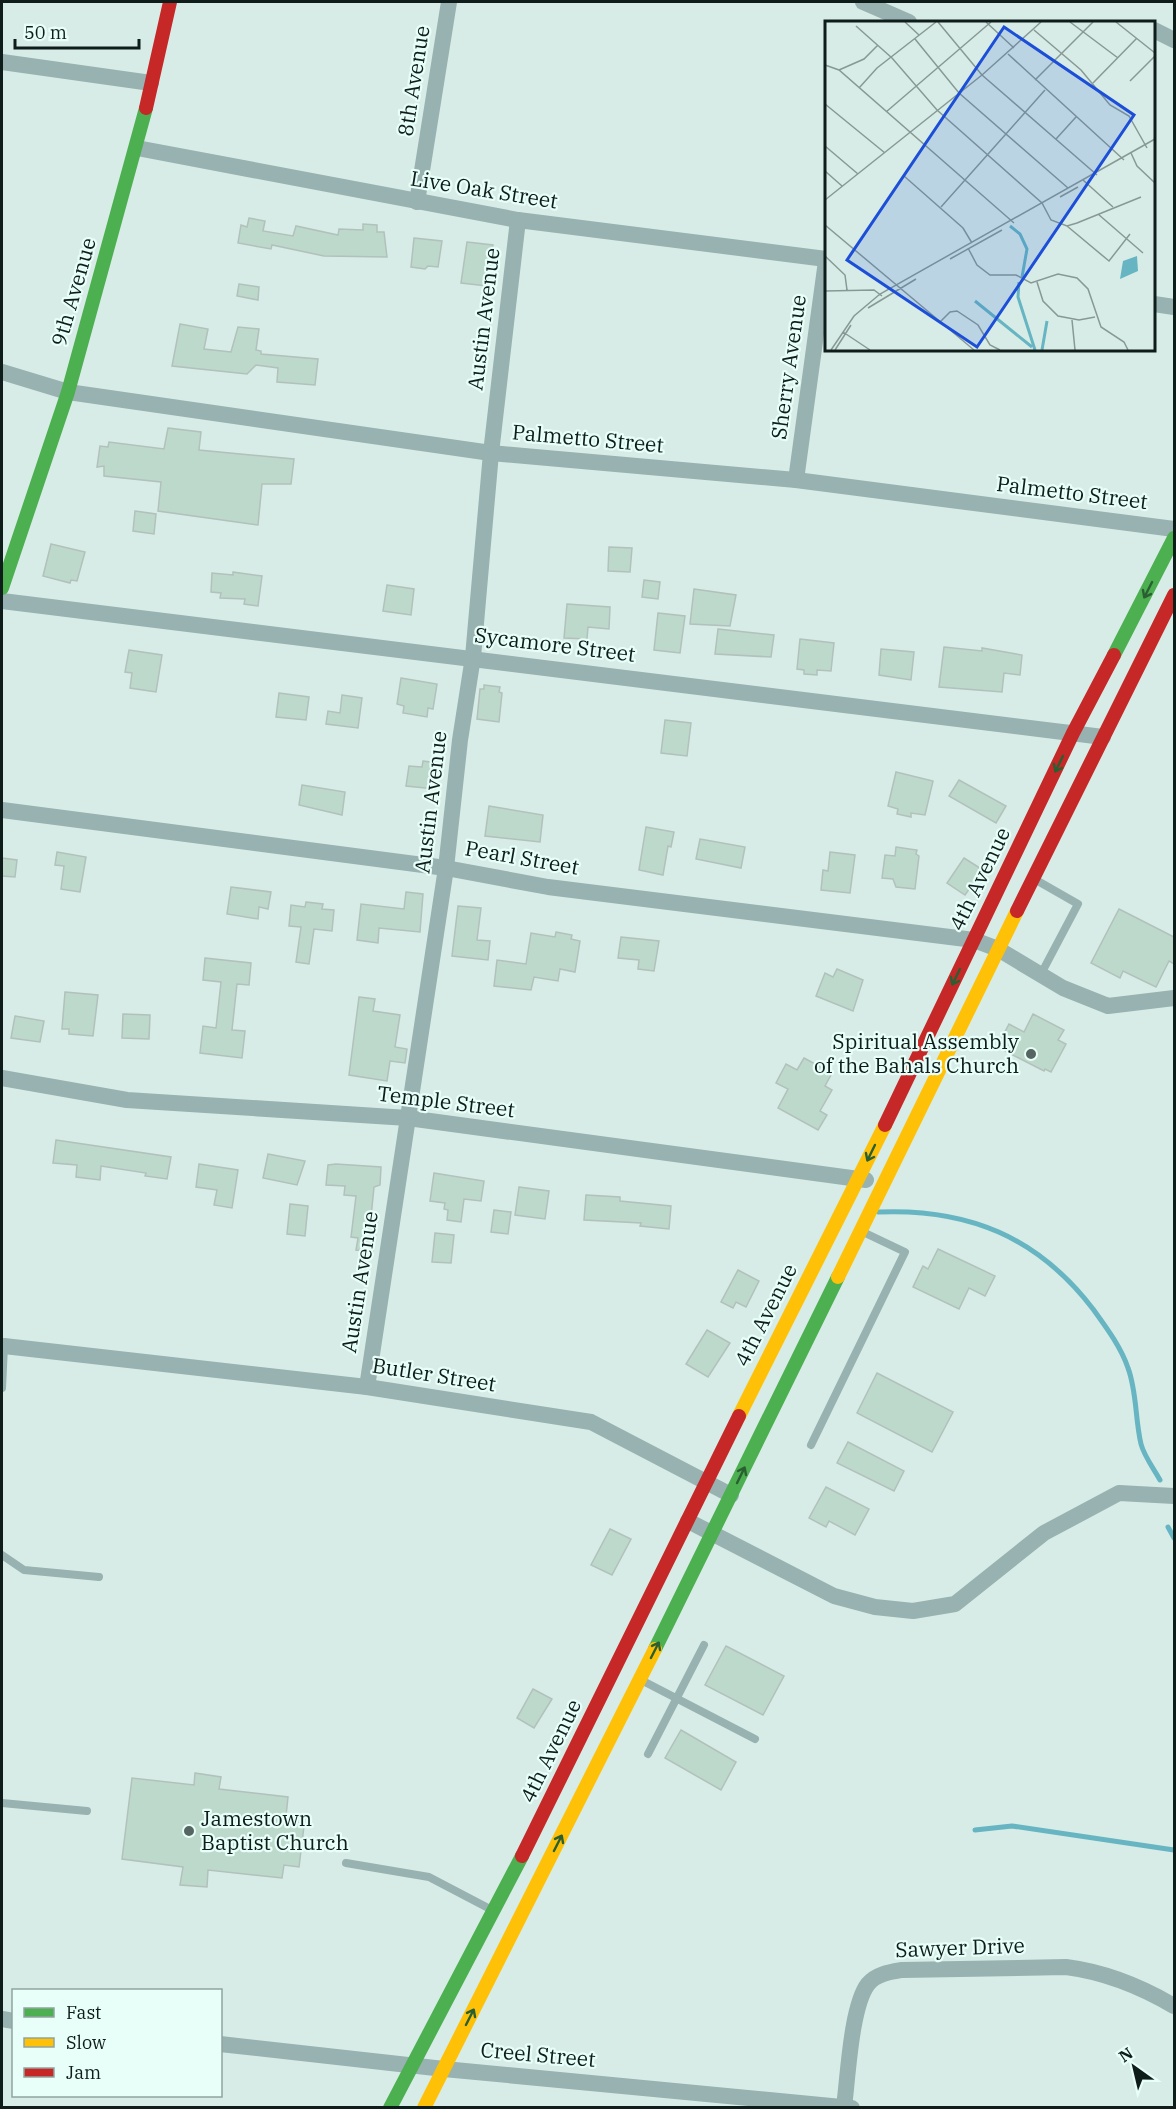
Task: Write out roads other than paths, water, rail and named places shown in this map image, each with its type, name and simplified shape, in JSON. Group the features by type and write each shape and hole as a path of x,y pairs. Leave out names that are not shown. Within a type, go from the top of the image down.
{"main road":[{"name":"9th Avenue","path":"2,588 68,392 137,148 170,2"},
{"name":"4th Avenue","path":"390,2108 494,1911 859,1179 1073,733 1174,538"},
{"path":"424,2108 713,1534 1103,737 1168,622 1174,595"}],"street":[{"name":"8th Avenue","path":"417,202 449,2"},
{"path":"863,2 907,21"},
{"path":"1155,30 1174,39"},
{"path":"2,62 151,83"},
{"name":"Live Oak Street","path":"137,148 518,220 825,260"},
{"name":"Austin Avenue","path":"367,1387 446,868 460,740 473,657 491,453 518,220"},
{"name":"Sherry Avenue","path":"796,480 825,267"},
{"path":"1155,304 1174,307"},
{"name":"Palmetto Street","path":"2,372 68,392 491,453 796,480 1174,529"},
{"name":"Sycamore Street","path":"2,601 473,657 1103,737"},
{"path":"1134,617 1168,622"},
{"name":"Pearl Street","path":"2,810 446,868 548,887 974,940 998,949 1063,988 1108,1006 1174,998"},
{"name":"Temple Street","path":"2,1078 127,1100 408,1118 885,1182"},
{"name":"Butler Street","path":"4,1346 367,1387 591,1422 731,1496"},
{"path":"688,1521 834,1596 874,1607 913,1611 955,1604 1044,1533 1119,1493 1174,1496"},
{"name":"Sawyer Drive","path":"848,2107 859,2003 869,1983 882,1974 902,1970 1066,1967 1092,1970 1145,1989 1174,2006"},
{"name":"Creel Street","path":"222,2044 444,2069 848,2107"}],"lane":[{"path":"1033,878 1078,904 1041,974"},
{"path":"811,1445 905,1252 861,1231"},
{"path":"2,1388 4,1346"},
{"path":"2,1555 24,1570 99,1577"},
{"path":"648,1754 704,1645"},
{"path":"640,1679 755,1739"},
{"path":"2,1803 87,1811"},
{"path":"346,1863 429,1877 494,1911"}],"waterway":[{"path":"878,1212 942,1215 999,1232 1025,1246 1049,1263 1072,1284 1103,1323 1125,1360 1133,1386 1141,1444 1160,1480"},
{"path":"1168,1527 1174,1538"},
{"path":"975,1830 1012,1826 1174,1850"}],"place":[{"name":"Spiritual Assembly of the Bahals Church","path":"1031,1054"},
{"name":"Jamestown Baptist Church","path":"189,1831"}]}
